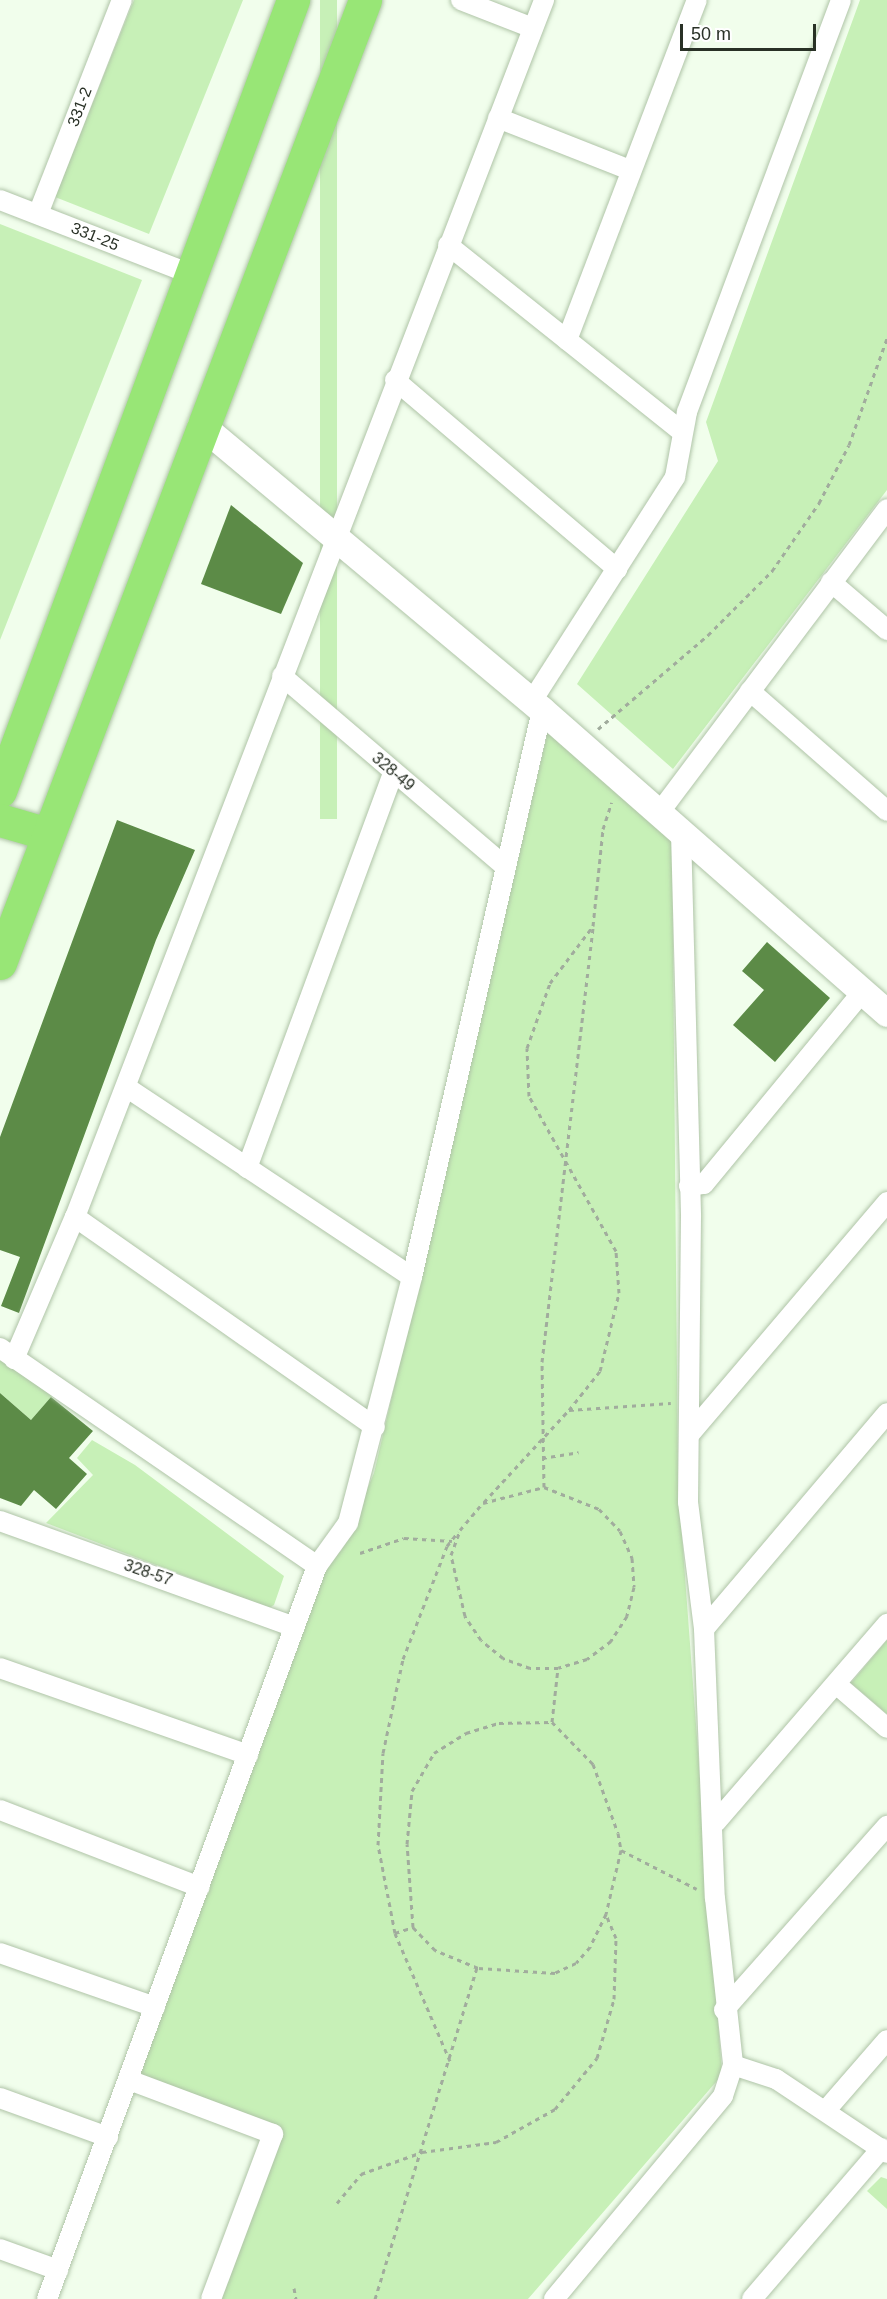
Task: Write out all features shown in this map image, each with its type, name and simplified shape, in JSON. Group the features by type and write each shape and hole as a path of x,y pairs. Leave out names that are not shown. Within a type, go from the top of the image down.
{"highway":[{"path":"0,791 293,0"},
{"path":"0,963 201,425 365,0"},
{"path":"0,820 48,834"}],"street":[{"name":"331-2","path":"38,214 122,0"},
{"path":"461,0 533,28"},
{"path":"317,1566 7,1354 75,1217 334,537 544,0"},
{"path":"567,340 630,170 697,0"},
{"path":"47,2299 317,1566 348,1523 375,1427 412,1277 506,867 537,706 617,569 675,477 681,431 841,0"},
{"path":"498,118 630,170"},
{"name":"331-25","path":"0,200 191,274"},
{"path":"448,245 681,431"},
{"path":"395,380 617,569"},
{"path":"201,425 585,747 887,1013"},
{"path":"659,813 887,508"},
{"path":"831,582 887,630"},
{"name":"328-49","path":"282,676 506,867"},
{"path":"750,691 887,811"},
{"path":"247,1168 393,773"},
{"path":"554,2299 723,2096 733,2065 724,2010 715,1898 716,1822 704,1629 688,1502 689,1186 681,832"},
{"path":"689,1186 704,1184 862,992"},
{"path":"126,1087 412,1277"},
{"path":"689,1436 887,1202"},
{"path":"75,1217 375,1427"},
{"path":"704,1629 887,1413"},
{"name":"328-57","path":"0,1521 295,1628"},
{"path":"716,1822 887,1624"},
{"path":"0,1668 248,1755"},
{"path":"836,1684 887,1728"},
{"path":"0,1810 200,1887"},
{"path":"724,2010 887,1826"},
{"path":"0,1953 156,2007"},
{"path":"827,2109 887,2040"},
{"path":"733,2065 776,2079 827,2109 884,2151 752,2299"},
{"path":"129,2080 273,2134 211,2299"},
{"path":"0,2098 108,2137"},
{"path":"0,2249 58,2270"}],"path":[{"path":"585,747 772,571 819,503 849,445 887,338"},
{"path":"544,1487 541,1435 542,1362 603,829 619,777"},
{"path":"450,2061 395,1933 378,1845 383,1753 403,1659 453,1542 460,1530 541,1435 569,1410 600,1371 620,1293 616,1251 565,1165 529,1096 527,1048 550,983 593,926"},
{"path":"569,1410 687,1401"},
{"path":"542,1458 579,1452"},
{"path":"453,1542 451,1555 455,1586 481,1640 503,1658 530,1668 558,1668 586,1659 610,1641 627,1616 634,1587 632,1558 620,1531 599,1509 544,1487 483,1503"},
{"path":"360,1553 404,1538 453,1542"},
{"path":"552,1722 558,1668"},
{"path":"552,1722 593,1764 621,1850 606,1914 590,1947 576,1963 555,1973 478,1968 435,1950 413,1927 407,1844 412,1791 434,1753 466,1733 499,1723 552,1722"},
{"path":"621,1850 715,1898"},
{"path":"337,2203 361,2174 422,2152 496,2142 555,2109 597,2058 614,1999 616,1938 606,1914"},
{"path":"395,1933 413,1927"},
{"path":"375,2299 478,1968"},
{"path":"294,2288 296,2299"}],"green space":[{"path":"134,0 243,0 149,234 55,197"},
{"path":"320,0 337,0 337,819 320,819"},
{"path":"860,0 887,0 887,490 673,769 577,684 718,461 706,422"},
{"path":"0,224 142,280 0,640"},
{"path":"549,727 672,834 678,1482 722,2075 528,2299 209,2299 272,2127 136,2073 319,1560 341,1551 374,1473"},
{"path":"0,1356 52,1396 31,1420 0,1393"},
{"path":"92,1440 135,1465 284,1576 274,1605 269,1608 46,1523 93,1475 77,1458"},
{"path":"887,1640 887,1714 851,1683"},
{"path":"881,2177 887,2179 887,2209 867,2191"}],"building":[{"path":"231,505 303,563 281,614 201,584"},
{"path":"117,820 195,850 156,940 19,1313 1,1306 20,1257 0,1250 0,1137"},
{"path":"767,942 830,998 775,1062 733,1025 764,990 742,971"},
{"path":"0,1393 31,1420 51,1397 93,1431 69,1458 87,1474 56,1509 34,1490 21,1506 0,1498"}]}
